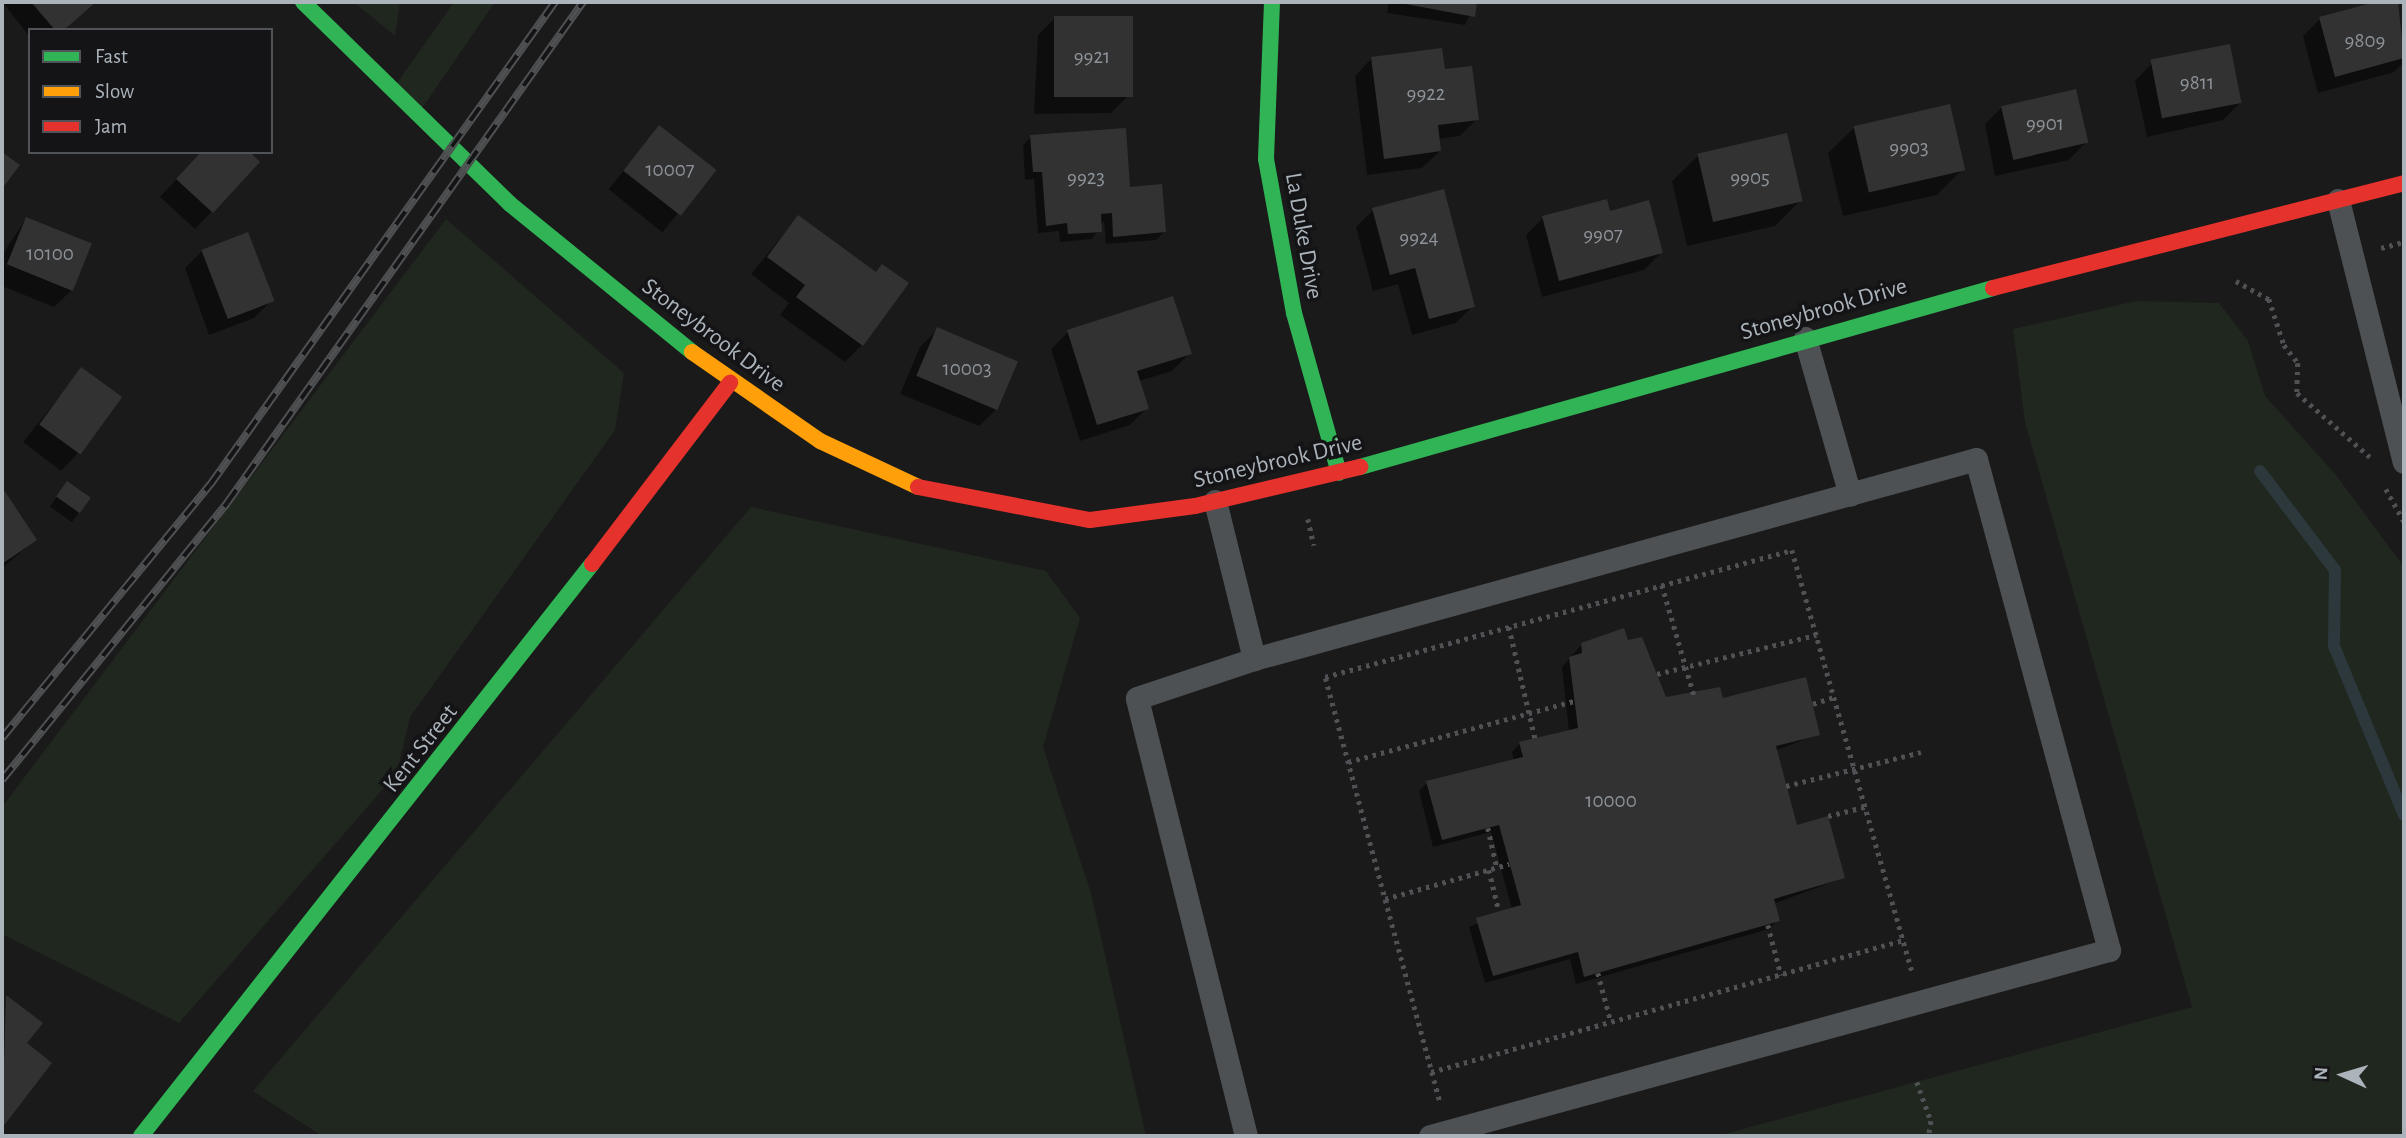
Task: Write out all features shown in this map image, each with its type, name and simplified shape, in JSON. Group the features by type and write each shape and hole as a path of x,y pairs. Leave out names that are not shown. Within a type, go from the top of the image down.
{"street":[{"name":"Stoneybrook Drive","path":"303,2 416,117 510,204 730,383 820,441 916,486 1090,520 1215,501 1339,473 1805,338 2404,183"},
{"name":"La Duke Drive","path":"1272,2 1266,159 1294,313 1339,473"},
{"name":"Kent Street","path":"141,1136 417,793 730,383"}],"lane":[{"path":"2338,200 2404,462"},
{"path":"1805,338 1850,495"},
{"path":"1247,1136 1137,698 1254,659 1976,459 2109,950 1439,1134"},
{"path":"1215,501 1254,659"}],"path":[{"path":"2373,250 2404,242"},
{"path":"2236,281 2269,299 2284,345 2298,363 2297,393 2307,405 2375,460"},
{"path":"2384,486 2404,521"},
{"path":"1306,512 1314,545"},
{"path":"1439,1134 1431,1072 1325,677 1792,550 1921,1001"},
{"path":"1500,592 1535,738"},
{"path":"1669,612 1693,695"},
{"path":"1657,674 1816,635"},
{"path":"1813,704 1834,698"},
{"path":"1348,762 1574,701"},
{"path":"1786,786 1921,752"},
{"path":"1828,816 1865,807"},
{"path":"1488,828 1497,868"},
{"path":"1385,900 1509,864"},
{"path":"1489,870 1499,911"},
{"path":"1768,925 1781,975"},
{"path":"1431,1072 1904,940"},
{"path":"1598,973 1611,1022"},
{"path":"1917,1082 1931,1121 1929,1136"}],"shaded area":[{"path":"354,2 400,2 395,36"},
{"path":"454,2 495,2 416,117 392,90"},
{"path":"446,219 624,373 615,430 410,717 397,773 179,1023 2,934 2,807"},
{"path":"2136,301 2219,303 2248,341 2265,396 2336,475 2404,567 2404,1136 1717,1136 2192,1007 2025,422 2013,329"},
{"path":"751,507 1046,571 1080,618 1043,747 1091,893 1146,1136 322,1136 253,1091"}],"building":[{"path":"31,2 96,2 66,28 53,28"},
{"path":"1395,2 1477,2 1475,17"},
{"path":"2375,2 2398,2 2404,58 2335,77 2319,17"},
{"path":"1054,16 1133,16 1133,97 1054,97"},
{"path":"2230,44 2241,103 2162,118 2150,59"},
{"path":"1442,48 1445,69 1472,66 1479,120 1438,125 1441,151 1384,159 1371,57"},
{"path":"2076,89 2088,143 2013,160 2001,106"},
{"path":"1950,104 1965,170 1869,193 1854,126"},
{"path":"659,125 717,170 681,216 623,171"},
{"path":"1126,128 1130,187 1162,184 1166,232 1113,237 1112,213 1101,214 1102,232 1068,234 1067,223 1046,226 1042,172 1033,172 1030,135"},
{"path":"1787,133 1803,201 1713,222 1697,154"},
{"path":"2,152 20,165 2,189"},
{"path":"199,154 252,154 260,162 213,213 176,179"},
{"path":"1444,189 1475,307 1429,319 1415,268 1390,275 1372,208"},
{"path":"1607,199 1610,211 1649,200 1663,253 1559,281 1542,216"},
{"path":"798,215 876,272 882,264 909,283 863,346 796,297 805,285 767,257"},
{"path":"26,217 92,244 73,291 7,264"},
{"path":"248,232 275,301 228,319 201,250"},
{"path":"1173,296 1192,354 1137,371 1149,409 1097,425 1067,330"},
{"path":"937,327 1018,361 997,410 916,376"},
{"path":"81,367 122,397 81,454 39,424"},
{"path":"67,481 91,498 80,513 56,497"},
{"path":"2,487 37,540 2,564"},
{"path":"1624,628 1628,640 1642,637 1666,697 1720,687 1723,698 1806,677 1820,735 1776,746 1797,825 1828,816 1845,878 1774,899 1780,921 1584,977 1578,952 1493,976 1476,918 1521,905 1499,825 1442,840 1426,781 1523,757 1519,742 1578,728 1569,657 1582,653 1581,643"},
{"path":"6,995 43,1023 27,1043 52,1063 2,1128"}],"waterway":[{"path":"2260,471 2335,570 2334,646 2404,815"}],"railway":[{"path":"2,738 210,485 555,2"},
{"path":"2,780 227,503 583,2"}],"traffic: fast":[{"path":"303,2 510,204 692,352"},
{"path":"1272,2 1266,159 1294,313 1339,473"},
{"path":"1360,467 1993,288"},
{"path":"141,1136 592,564"}],"traffic: slow":[{"path":"692,352 820,441 918,487"}],"traffic: jam":[{"path":"1993,288 2404,183"},
{"path":"592,564 730,383"},
{"path":"918,487 1090,520 1195,506 1360,467"}]}
